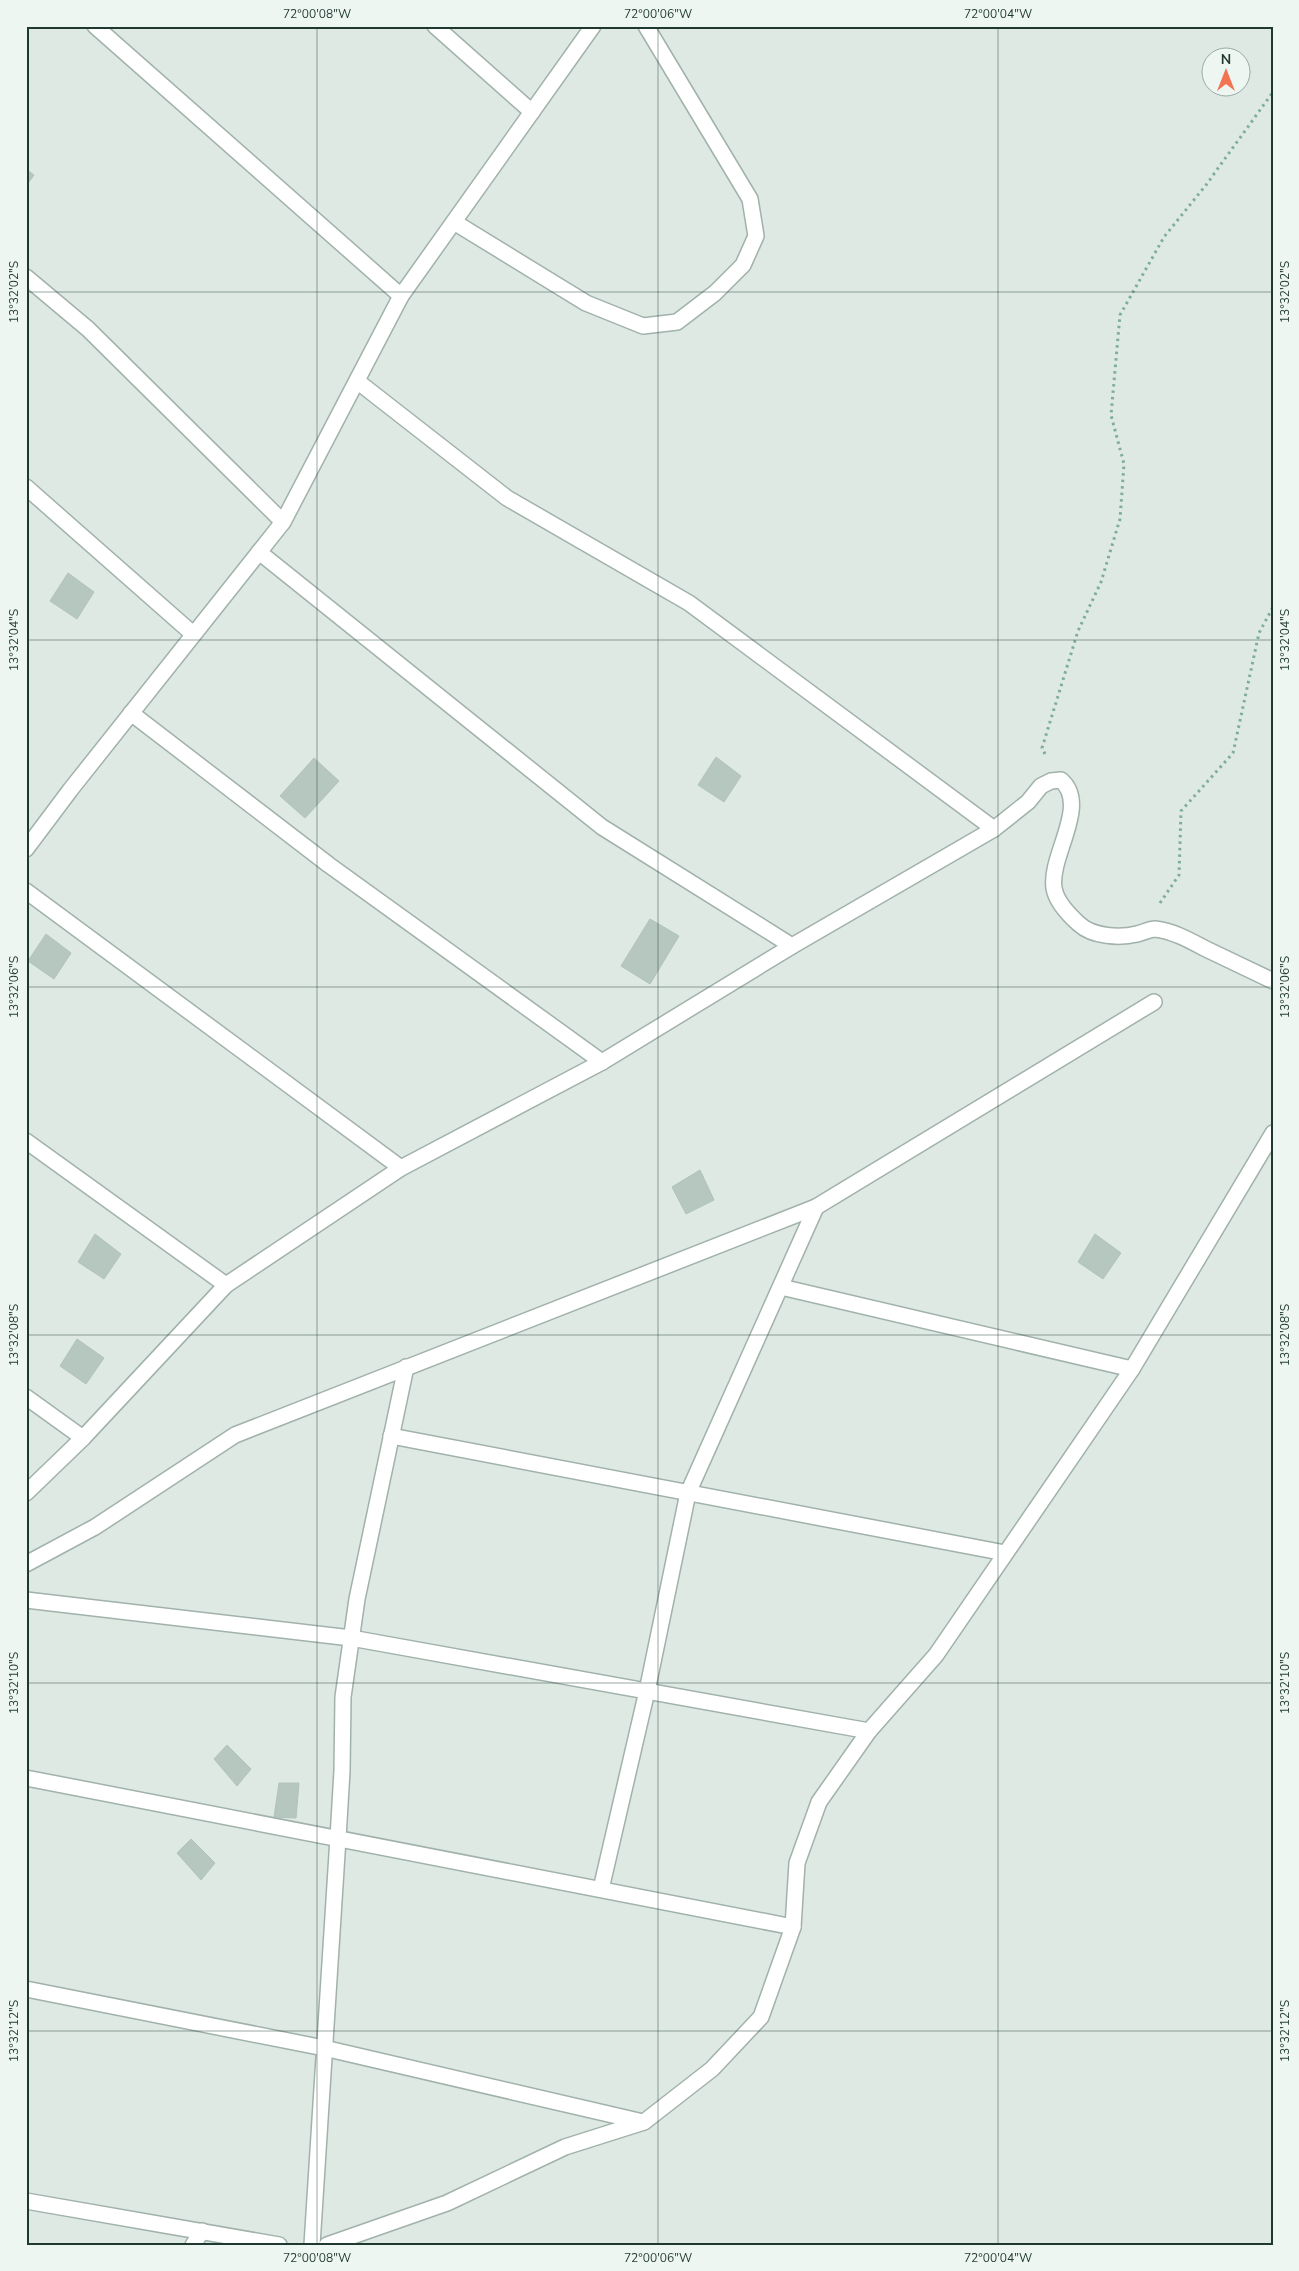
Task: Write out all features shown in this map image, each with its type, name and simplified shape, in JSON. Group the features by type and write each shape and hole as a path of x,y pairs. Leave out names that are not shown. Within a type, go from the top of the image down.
{"street":[{"path":"95,26 401,296"},
{"path":"435,26 532,112"},
{"path":"26,848 283,522 401,296 593,26"},
{"path":"454,222 586,303 644,326 676,322 715,293 743,265 756,236 750,199 646,26"},
{"path":"26,277 88,329 283,522"},
{"path":"357,381 508,498 689,603 994,829"},
{"path":"26,487 193,634"},
{"path":"259,552 602,826 792,946"},
{"path":"131,713 329,865 602,1062"},
{"path":"26,1493 83,1438 226,1285 401,1168 602,1062 792,946 994,829 1028,802 1041,786 1051,781 1061,780 1068,786 1072,796 1072,810 1054,874 1054,888 1061,904 1081,926 1100,934 1119,937 1153,929 1173,933 1273,981"},
{"path":"26,891 401,1168"},
{"path":"26,1564 95,1526 235,1435 816,1207 1154,1002"},
{"path":"327,2245 447,2203 565,2147 644,2122 712,2069 761,2017 793,1927 797,1863 819,1802 869,1731 936,1655 1132,1369 1273,1133"},
{"path":"26,1141 226,1285"},
{"path":"601,1889 688,1493 816,1207"},
{"path":"781,1287 1132,1369"},
{"path":"312,2245 342,1771 343,1698 357,1598 406,1368"},
{"path":"26,1397 83,1438"},
{"path":"391,1436 1005,1553"},
{"path":"26,1600 351,1638 869,1731"},
{"path":"26,1778 793,1927"},
{"path":"26,1989 324,2048 644,2122"},
{"path":"26,2201 279,2245"},
{"path":"193,2245 202,2232"}],"path":[{"path":"1061,780 1042,748 1078,631 1101,582 1120,519 1124,464 1111,415 1120,315 1164,237 1206,185 1273,92"},
{"path":"1138,934 1180,875 1181,811 1233,753 1259,633 1273,606"}],"building":[{"path":"26,169 34,175 26,186"},
{"path":"68,573 94,592 77,619 50,601"},
{"path":"716,757 741,776 724,802 698,785"},
{"path":"314,758 339,781 305,818 280,796"},
{"path":"650,919 679,936 650,984 621,966"},
{"path":"46,934 71,953 54,979 28,961"},
{"path":"700,1170 714,1200 686,1214 672,1187"},
{"path":"95,1234 121,1254 104,1279 78,1262"},
{"path":"1095,1234 1121,1253 1103,1279 1078,1262"},
{"path":"77,1339 104,1358 86,1384 60,1366"},
{"path":"227,1745 251,1769 237,1786 214,1759"},
{"path":"279,1783 299,1783 296,1818 274,1817"},
{"path":"191,1839 215,1863 201,1880 177,1853"}]}
